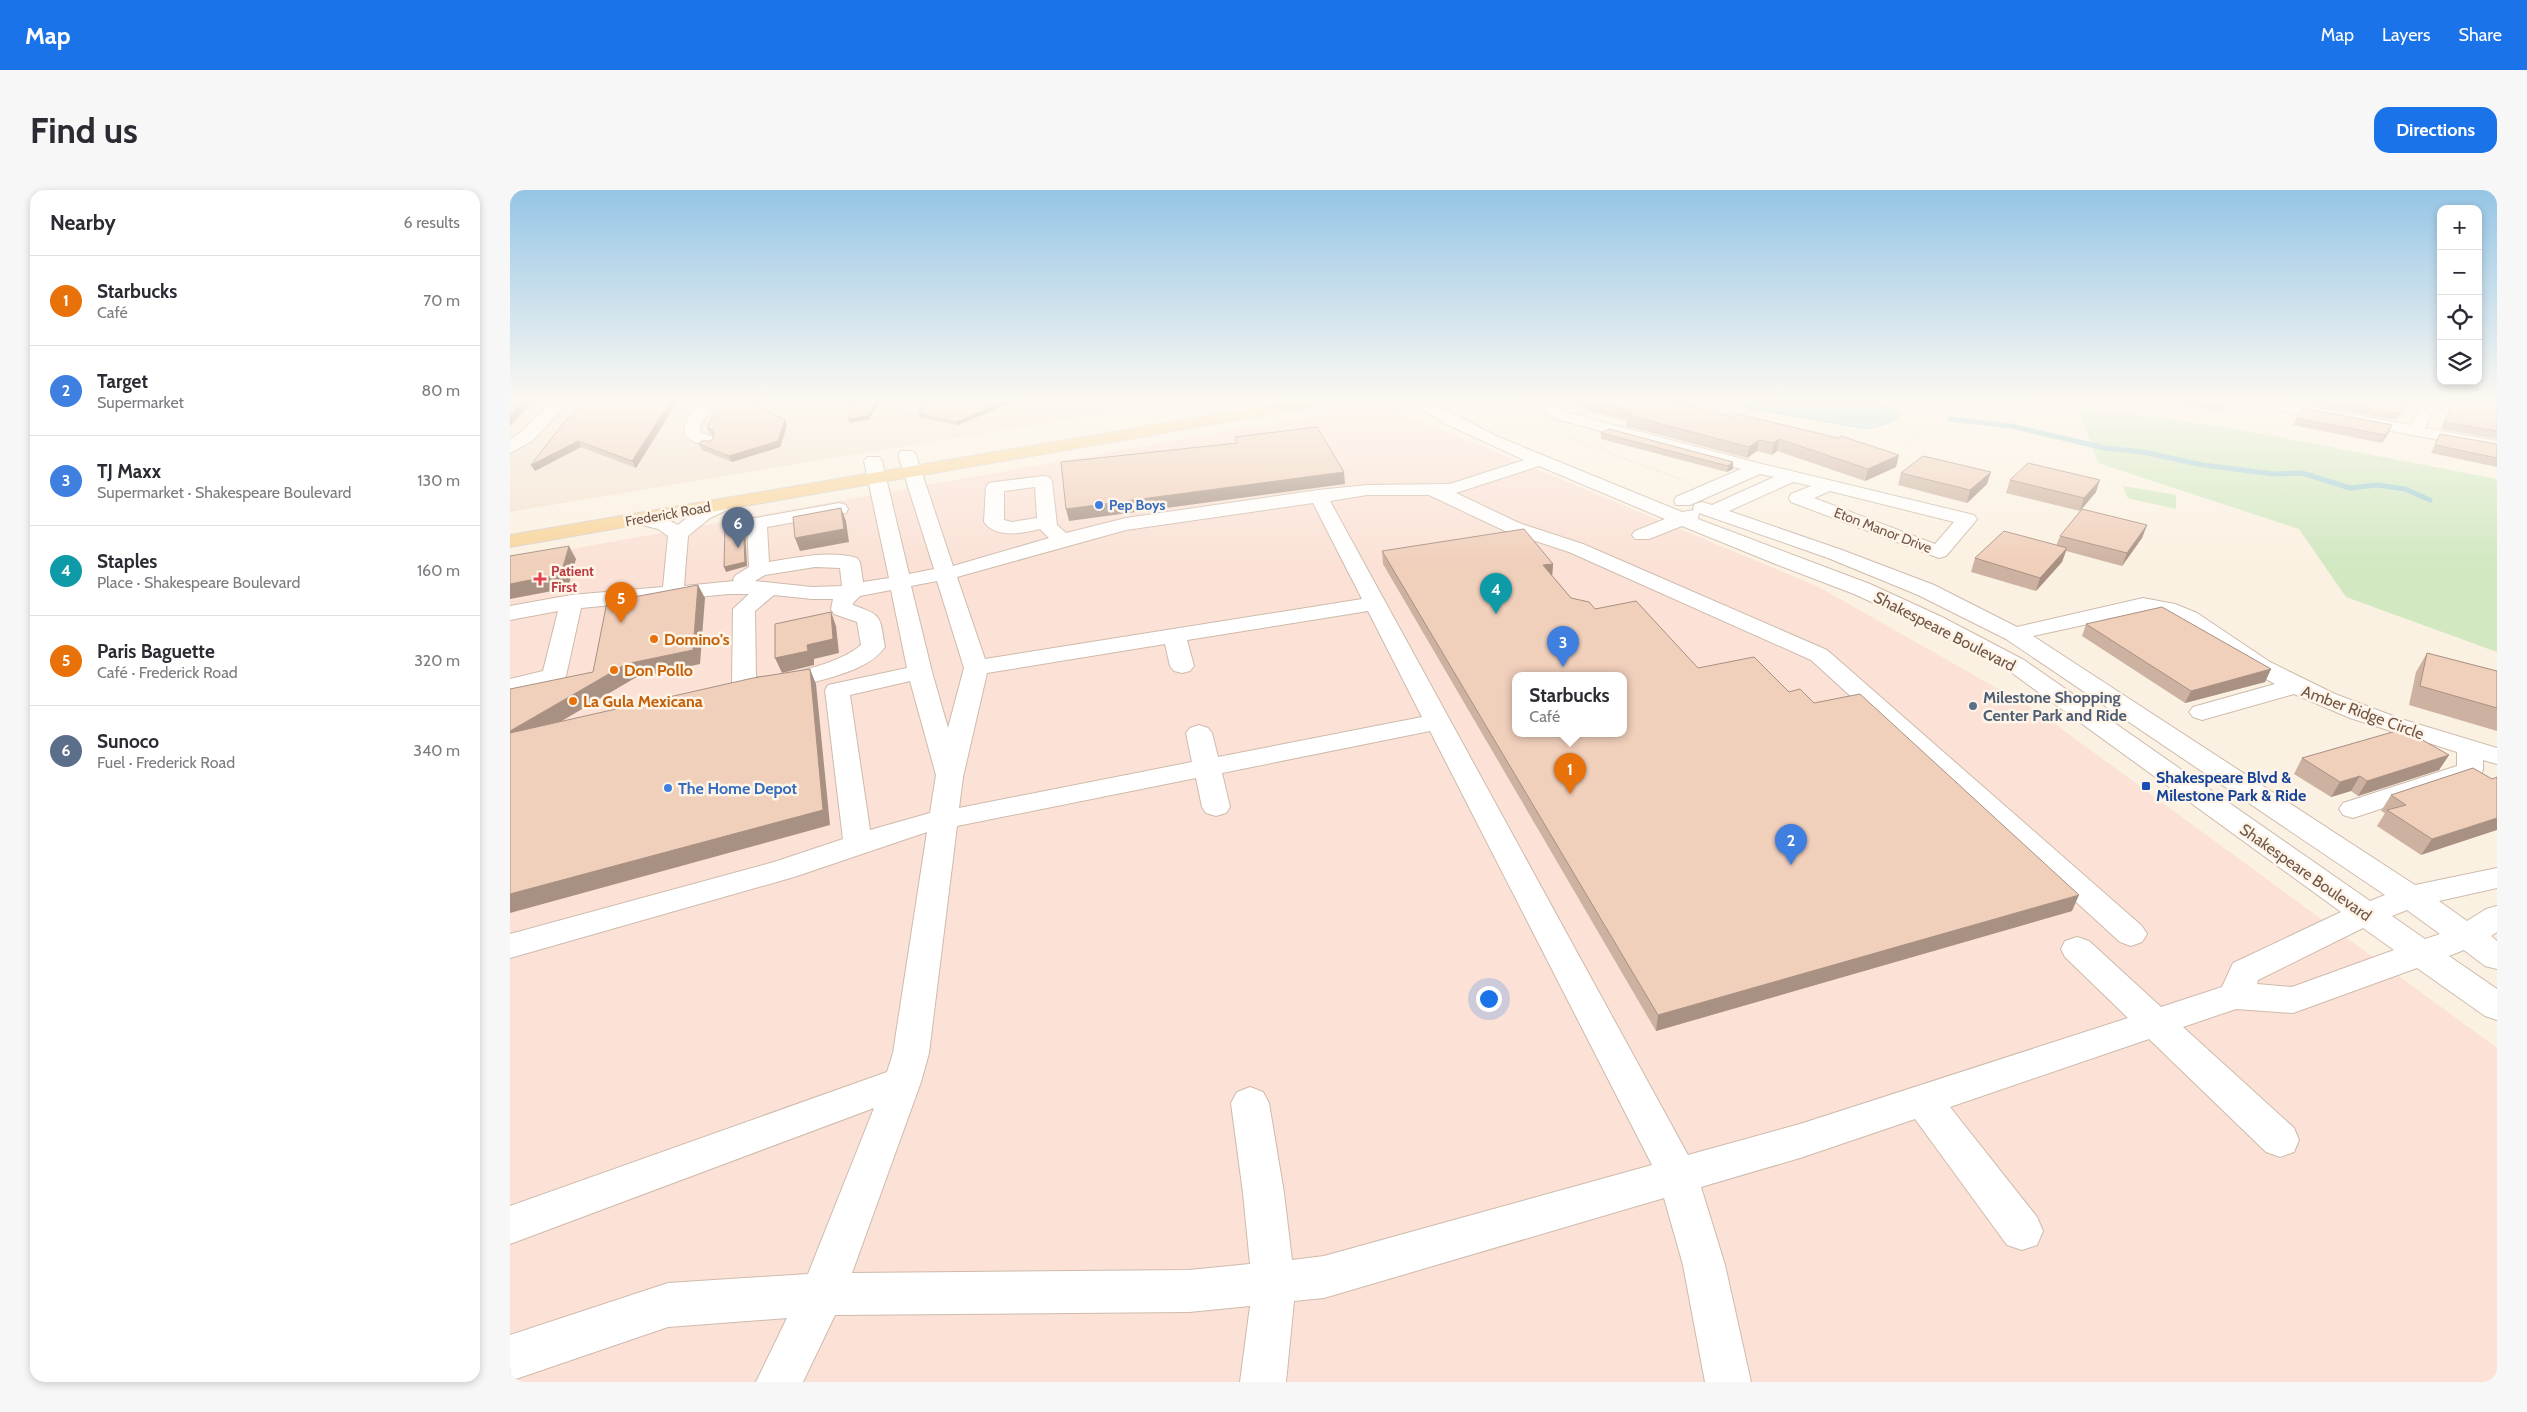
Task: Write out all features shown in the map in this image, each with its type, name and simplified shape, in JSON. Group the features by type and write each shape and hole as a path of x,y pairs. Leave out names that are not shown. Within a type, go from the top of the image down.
{"main road":[{"name":"Frederick Road","path":"910,464 922,455"},
{"name":"Frederick Road","path":"510,524 970,455"},
{"name":"Frederick Road","path":"510,541 722,505 875,470"}],"street":[{"name":"Shakespeare Boulevard","path":"1524,455 1538,461 1871,568 1926,590 2014,634 2410,896 2497,957"},
{"name":"Shakespeare Boulevard","path":"1564,455 1695,510 1934,622 2016,665 2497,1007"},
{"name":"Eton Manor Drive","path":"1708,455 1967,519 1939,552 1798,498 1829,485"},
{"path":"764,579 826,593 854,591 945,574 1126,524 1366,490 1434,490 1468,485 1538,461"},
{"path":"779,1382 822,1294 904,1082 911,1053 949,777 976,668 910,464"},
{"path":"1695,510 1758,468"},
{"path":"875,470 920,672 949,777"},
{"path":"1642,535 1695,510 1791,476"},
{"path":"1434,490 1512,527 1576,548 1819,655 2132,934"},
{"path":"1318,496 1678,1175 1704,1265 1728,1382"},
{"path":"673,593 678,534 703,514 722,505"},
{"path":"839,508 757,522 764,579 744,609 744,682 763,684 850,664 864,657 873,647 868,618 842,609 842,602 854,591"},
{"path":"641,519 665,525 678,534"},
{"path":"1047,522 1048,527 1063,540"},
{"path":"510,613 571,602 729,588 764,579 815,561 850,562 854,591"},
{"path":"510,686 554,676 571,602"},
{"path":"976,668 1376,603"},
{"name":"Amber Ridge Circle","path":"2014,634 2143,605 2157,604 2175,609 2193,619 2253,663 2294,686 2349,710 2497,756"},
{"path":"1175,636 1182,666"},
{"path":"858,845 838,690 920,672"},
{"path":"2202,712 2294,686"},
{"path":"510,946 783,870 913,826 1437,722"},
{"path":"1199,734 1216,807"},
{"path":"2353,809 2470,770 2470,748"},
{"path":"2235,996 2245,972 2346,922 2410,896 2497,878"},
{"path":"510,1358 668,1305 822,1294 1189,1291 1272,1284 1324,1277 1477,1235 1800,1141 2235,996 2293,1000 2466,936 2497,917"},
{"path":"2077,949 2280,1140"},
{"path":"510,1225 904,1082"},
{"path":"1923,1101 2022,1231"},
{"path":"1250,1103 1264,1182 1272,1284 1263,1382"}],"shaded area":[{"path":"510,455 855,455 510,512"},
{"path":"1098,455 1501,455 1819,587 2040,713 2497,1048 2497,1382 510,1382 510,560"}],"green space":[{"path":"2095,455 2370,455 2497,479 2497,652 2346,597 2299,529 2098,463"},
{"path":"2123,486 2176,495 2176,509 2131,499 2127,497"}],"building":[{"path":"539,455 551,455 531,465"},
{"path":"615,455 636,455 632,461"},
{"path":"1129,455 1334,455 1344,472 1066,509 1061,462"},
{"path":"1684,455 1705,455 1733,462 1728,466"},
{"path":"1825,455 1899,455 1868,469"},
{"path":"2481,455 2497,455 2497,458"},
{"path":"1923,456 1991,472 1970,490 1901,473"},
{"path":"2028,463 2100,480 2084,498 2010,480"},
{"path":"841,508 844,529 795,538 793,517"},
{"path":"2082,509 2147,525 2127,553 2060,536"},
{"path":"743,522 745,562 724,567 725,525"},
{"path":"1524,529 1553,564 1543,565 1571,598 1589,602 1595,609 1636,601 1698,668 1754,657 1789,692 1800,689 1814,703 1860,694 2079,895 1658,1015 1382,551"},
{"path":"2004,531 2067,548 2040,578 1975,558"},
{"path":"569,546 561,574 510,584 510,556"},
{"path":"698,585 693,650 626,664 510,731 510,689 593,672 607,602"},
{"path":"2162,607 2271,669 2191,691 2086,624"},
{"path":"831,612 833,639 807,645 808,651 775,658 775,624"},
{"path":"2427,653 2497,671 2497,708 2420,686"},
{"name":"The Home Depot","path":"810,669 823,810 510,894 510,733 753,678"},
{"path":"2403,729 2449,755 2367,781 2360,776 2340,782 2302,758"},
{"path":"2473,768 2492,779 2497,777 2497,818 2432,839 2387,810 2406,805 2391,795"}],"waterway":[{"path":"2155,455 2203,465 2274,474 2302,473 2350,488 2377,485 2405,489 2430,500"}],"place":[{"name":"Pep Boys","path":"1099,505"},
{"name":"Sunoco","path":"738,548"},
{"name":"Patient First","path":"540,579"},
{"name":"Staples","path":"1496,614"},
{"name":"Paris Baguette","path":"621,623"},
{"name":"Domino's","path":"654,639"},
{"name":"TJ Maxx","path":"1563,667"},
{"name":"Don Pollo","path":"614,670"},
{"name":"La Gula Mexicana","path":"573,701"},
{"name":"Milestone Shopping Center Park and Ride","path":"1973,706"},
{"name":"Shakespeare Blvd & Milestone Park & Ride","path":"2146,786"},
{"name":"The Home Depot","path":"668,788"},
{"name":"Starbucks","path":"1570,794"},
{"name":"Target","path":"1791,865"}]}
